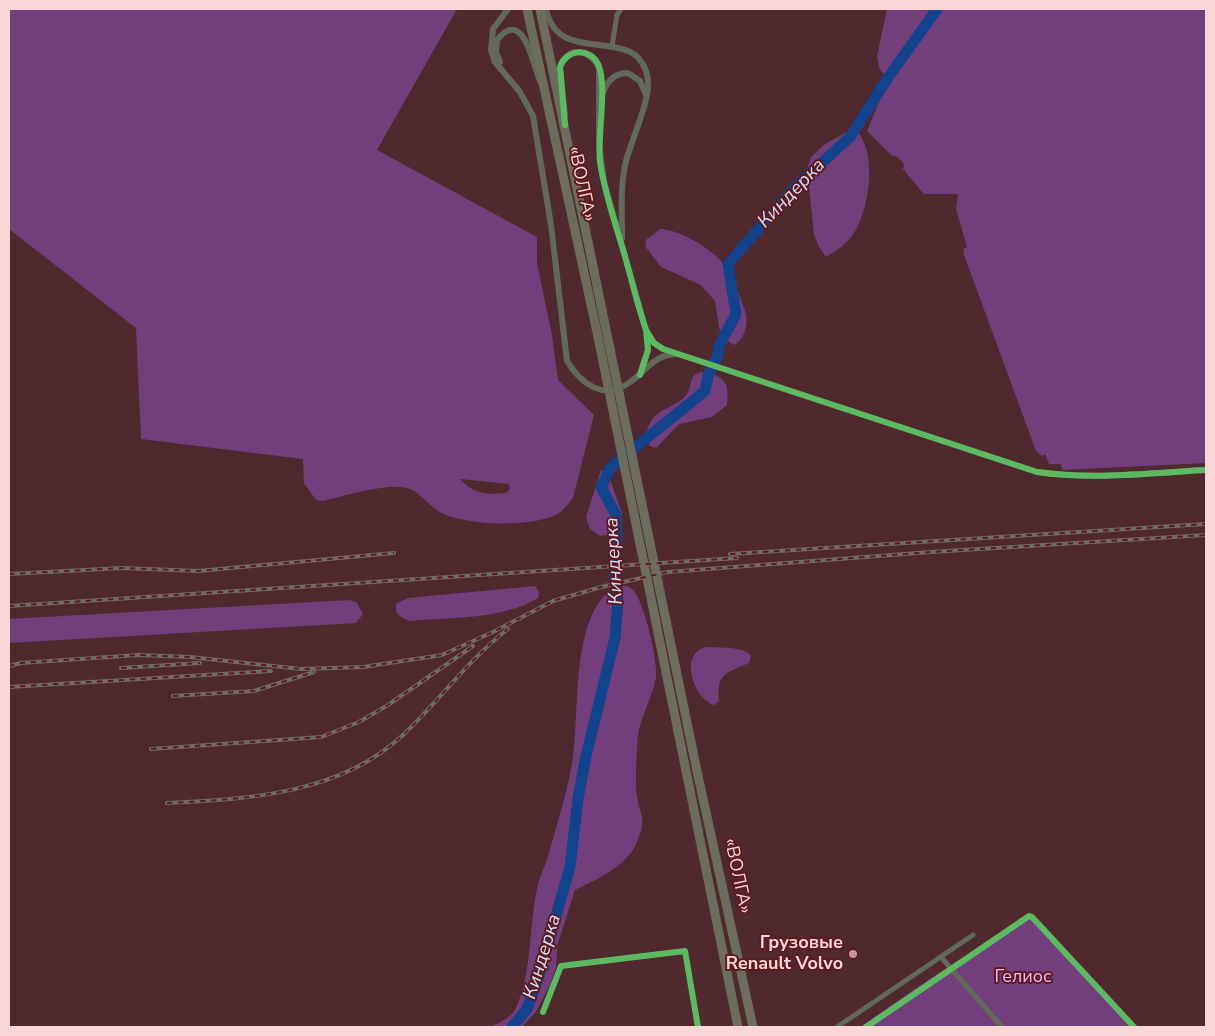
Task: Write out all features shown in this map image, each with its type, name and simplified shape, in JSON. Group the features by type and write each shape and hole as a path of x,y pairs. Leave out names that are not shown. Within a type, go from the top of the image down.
{"highway":[{"name":"«ВОЛГА»","path":"527,9 598,337 738,1027"},
{"name":"«ВОЛГА»","path":"540,9 753,1027"}],"street":[{"path":"508,9 493,29 490,43 495,62 528,104 533,116 551,225 568,361 575,374 583,382 600,391 624,386 661,357 677,353"},
{"path":"546,9 552,28 560,36 579,42 612,46 626,50 642,65 649,80 646,98 626,163 622,204 622,244"},
{"path":"612,46 617,15 621,9"},
{"path":"506,74 498,60 496,44 502,34 516,31 528,43 534,70 544,89"},
{"path":"565,125 565,103 560,71 562,62 572,53 584,52 597,63 601,81 600,161 609,205 646,330 648,350 640,374"},
{"path":"600,101 606,85 614,77 624,73 634,75 640,81 646,98"},
{"path":"646,330 659,346 677,353 1037,472 1066,476 1095,476 1206,470"},
{"path":"866,1027 1029,916 1134,1027"},
{"path":"837,1027 973,935"},
{"path":"543,1012 561,966 685,951 698,1027"},
{"path":"941,957 1002,1027"}],"green space":[{"path":"9,9 457,9 377,150 537,237 537,263 552,335 558,380 594,415 573,498 556,515 542,520 513,523 480,522 451,517 440,512 414,491 402,487 367,490 323,501 316,500 304,483 303,459 141,439 136,328 9,229","holes":["460,479 509,484 510,489 506,493 492,494 475,491"]},
{"path":"887,9 1206,9 1206,463 1062,470 1061,464 1049,464 1045,454 1042,456 1036,451 964,255 963,249 967,247 956,209 958,194 924,194 903,169 904,164 898,157 891,155 867,131 888,80 879,68 877,56"},
{"path":"854,128 862,137 869,163 868,193 865,208 855,231 849,239 835,252 826,257 814,235 807,169 811,157 825,144"},
{"path":"660,229 675,232 697,242 716,256 730,274 738,292 746,319 746,328 743,336 734,345 723,338 719,327 715,301 701,285 661,267 645,246 646,240"},
{"path":"701,372 715,375 724,381 728,397 727,405 712,417 679,424 656,448 650,446 647,432 653,418 686,396 693,377"},
{"path":"601,470 607,471 622,513 621,526 612,534 600,536 590,529 586,517"},
{"path":"535,586 539,592 538,598 524,605 492,614 410,621 401,617 396,611 396,604 408,598"},
{"path":"616,586 630,587 637,596 646,618 655,658 656,677 637,741 636,788 642,816 642,828 635,846 624,861 575,890 557,946 556,968 549,987 535,1013 522,1027 489,1027 511,1014 516,1008 521,994 528,965 534,903 538,885 559,819 571,769 580,664 584,640 591,618 601,599"},
{"path":"350,600 357,603 363,614 356,623 9,643 9,619"},
{"path":"706,647 738,649 751,656 749,663 729,672 721,679 719,701 714,705 700,694 692,676 693,658 697,651"},
{"name":"Гелиос","path":"1031,913 1137,1027 860,1027 922,984"}],"waterway":[{"name":"Киндерка","path":"892,72 937,9"},
{"name":"Киндерка","path":"512,1027 527,1009 537,982 570,867 578,799 586,756 615,638 618,600 614,578 617,536 616,515 601,487 611,467 705,391 708,376 718,355 719,346 736,314 728,264 796,186 850,137 889,76"}],"railway":[{"path":"730,554 1206,524"},
{"path":"9,666 21,663 138,655 190,657 301,669 363,667 442,655 493,632 553,601 601,587 668,572 931,552 1206,535"},
{"path":"9,574 122,568 198,571 394,553"},
{"path":"9,606 737,558"},
{"path":"167,803 230,799 292,790 351,770 378,755 403,735 480,653 508,629"},
{"path":"151,749 321,737 359,722 388,705 473,646"},
{"path":"121,668 200,663"},
{"path":"9,687 271,671"},
{"path":"173,696 254,691 314,672"}],"cycle path":[{"path":"565,125 560,67 567,57 578,52 584,53 594,59 601,73 600,162 609,203 646,330 648,350 640,375"},
{"path":"646,330 654,343 663,349 1037,472 1100,476 1206,470"},
{"path":"866,1027 1029,916 1134,1027"},
{"path":"543,1012 561,966 685,951 698,1027"}],"place":[{"name":"Грузовые Renault Volvo","path":"853,954"}]}
